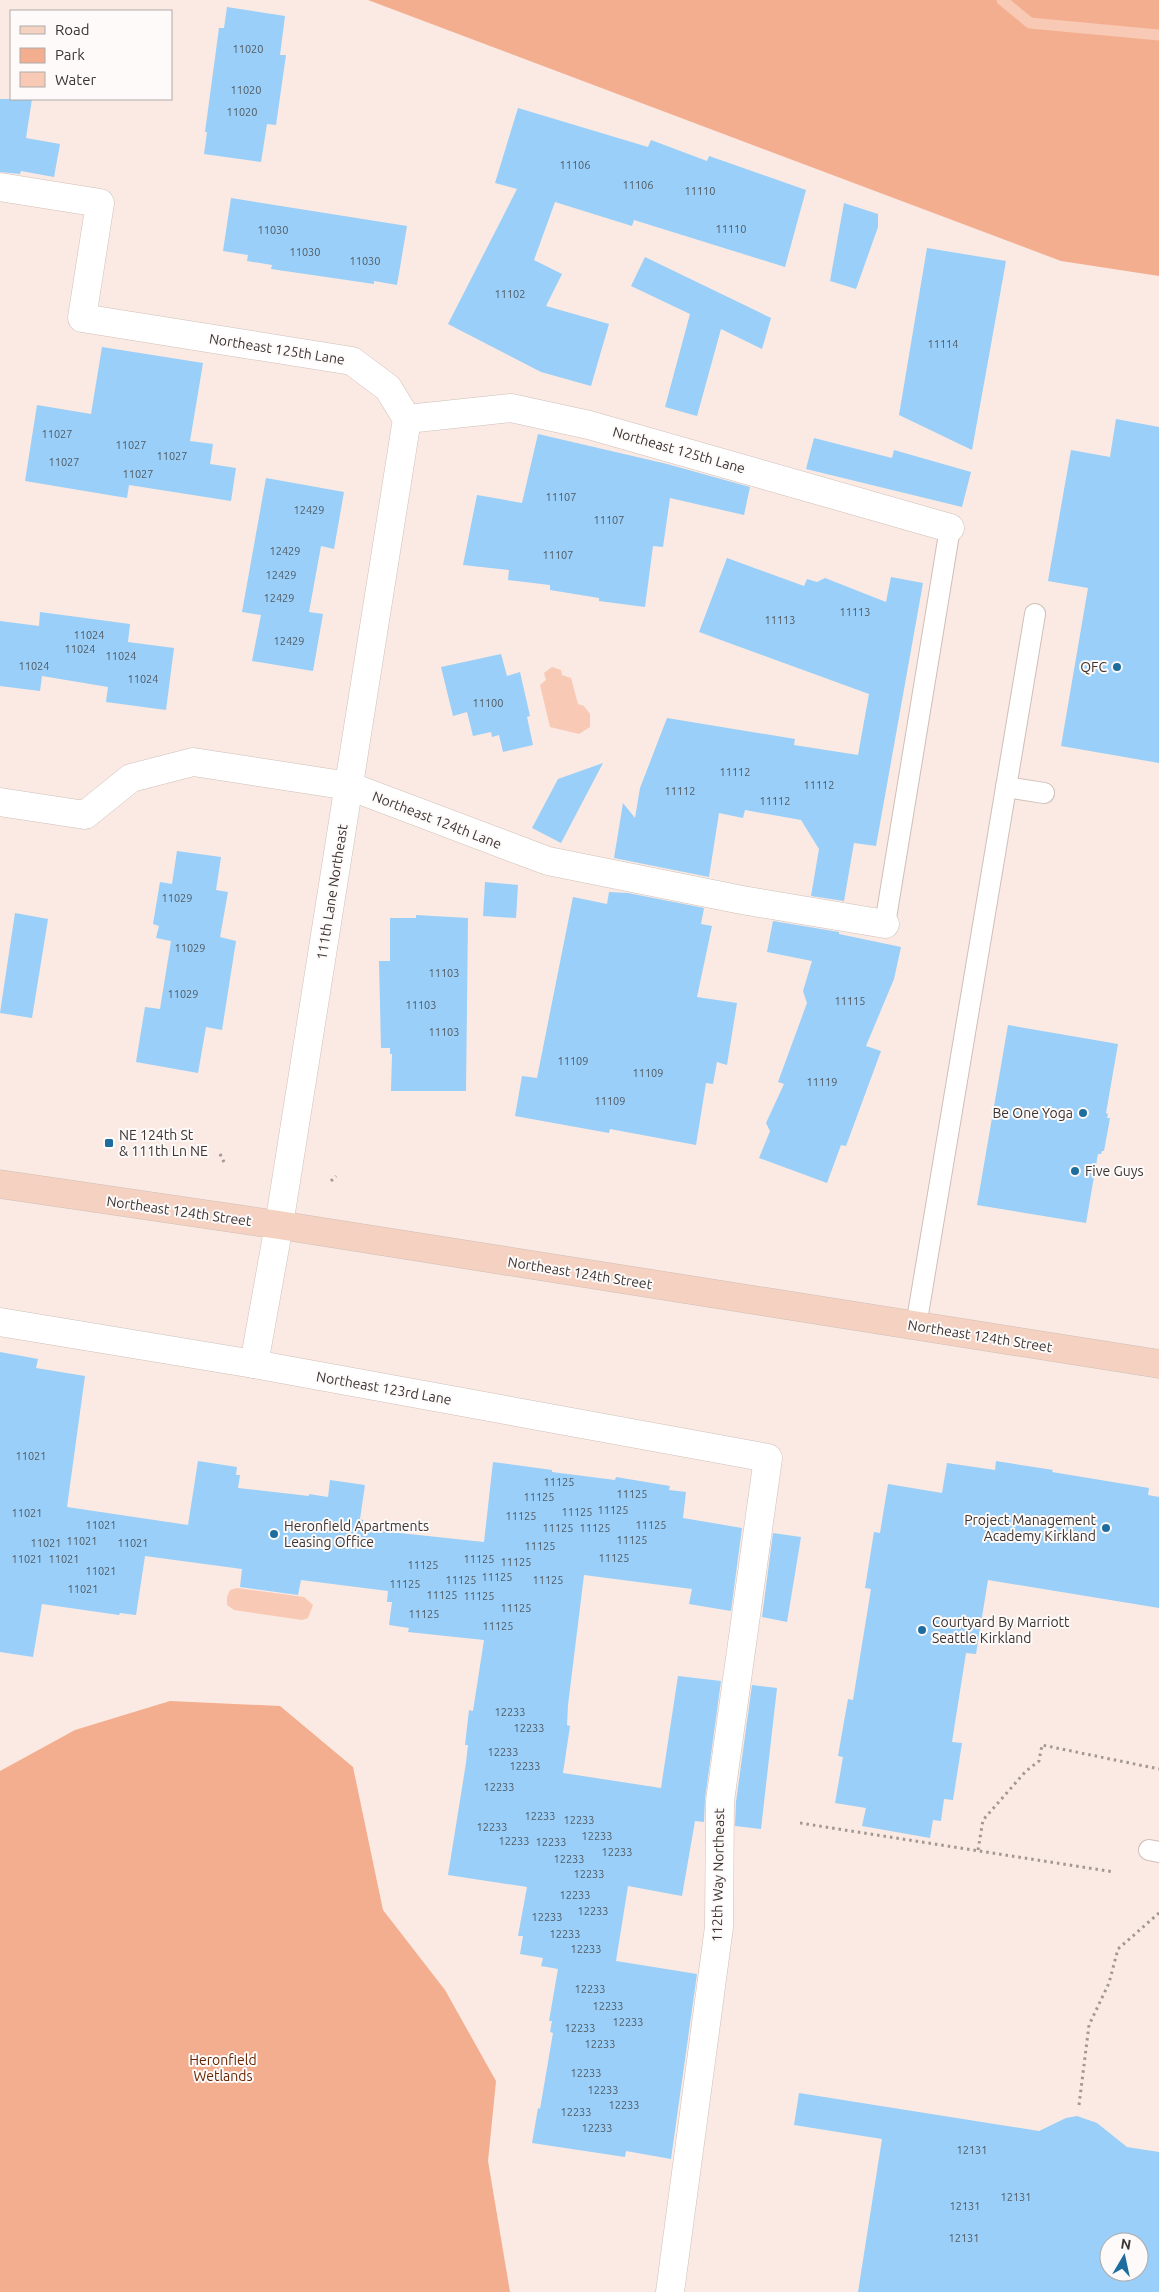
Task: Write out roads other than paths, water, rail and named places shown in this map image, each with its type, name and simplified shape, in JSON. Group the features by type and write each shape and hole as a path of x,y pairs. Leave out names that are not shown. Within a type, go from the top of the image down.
{"main road":[{"name":"Northeast 124th Street","path":"0,1184 279,1225 1159,1364"}],"street":[{"name":"Northeast 125th Lane","path":"0,187 100,203 82,318 352,361 388,388 407,419 511,408 589,424 950,528"},
{"name":"111th Lane Northeast","path":"254,1364 279,1225 407,419"},
{"name":"Northeast 124th Lane","path":"0,802 85,815 131,778 193,762 349,786 548,862 742,900 885,924"},
{"name":"Northeast 123rd Lane","path":"0,1322 254,1364 768,1458"},
{"name":"112th Way Northeast","path":"670,2292 719,1927 720,1801 768,1458"}],"lane":[{"path":"885,924 950,528"},
{"path":"916,1326 1036,614"},
{"path":"1006,786 1044,793"}],"water":[{"path":"552,667 561,670 562,675 571,678 578,704 584,706 590,714 590,727 579,734 550,727 540,685 546,680 544,673"},
{"path":"237,1588 304,1597 313,1605 308,1618 302,1620 234,1610 227,1605 227,1597 230,1590"}],"waterway":[{"path":"1002,0 1030,23 1159,35"}],"place":[{"name":"QFC","path":"1117,667"},
{"name":"Be One Yoga","path":"1083,1113"},
{"name":"NE 124th St & 111th Ln NE","path":"109,1143"},
{"name":"Five Guys","path":"1075,1171"},
{"name":"Project Management Academy Kirkland","path":"1106,1528"},
{"name":"Heronfield Apartments Leasing Office","path":"274,1534"},
{"name":"Courtyard By Marriott Seattle Kirkland","path":"922,1630"}],"park label":[{"name":"Heronfield Wetlands","path":"223,2068"}]}
